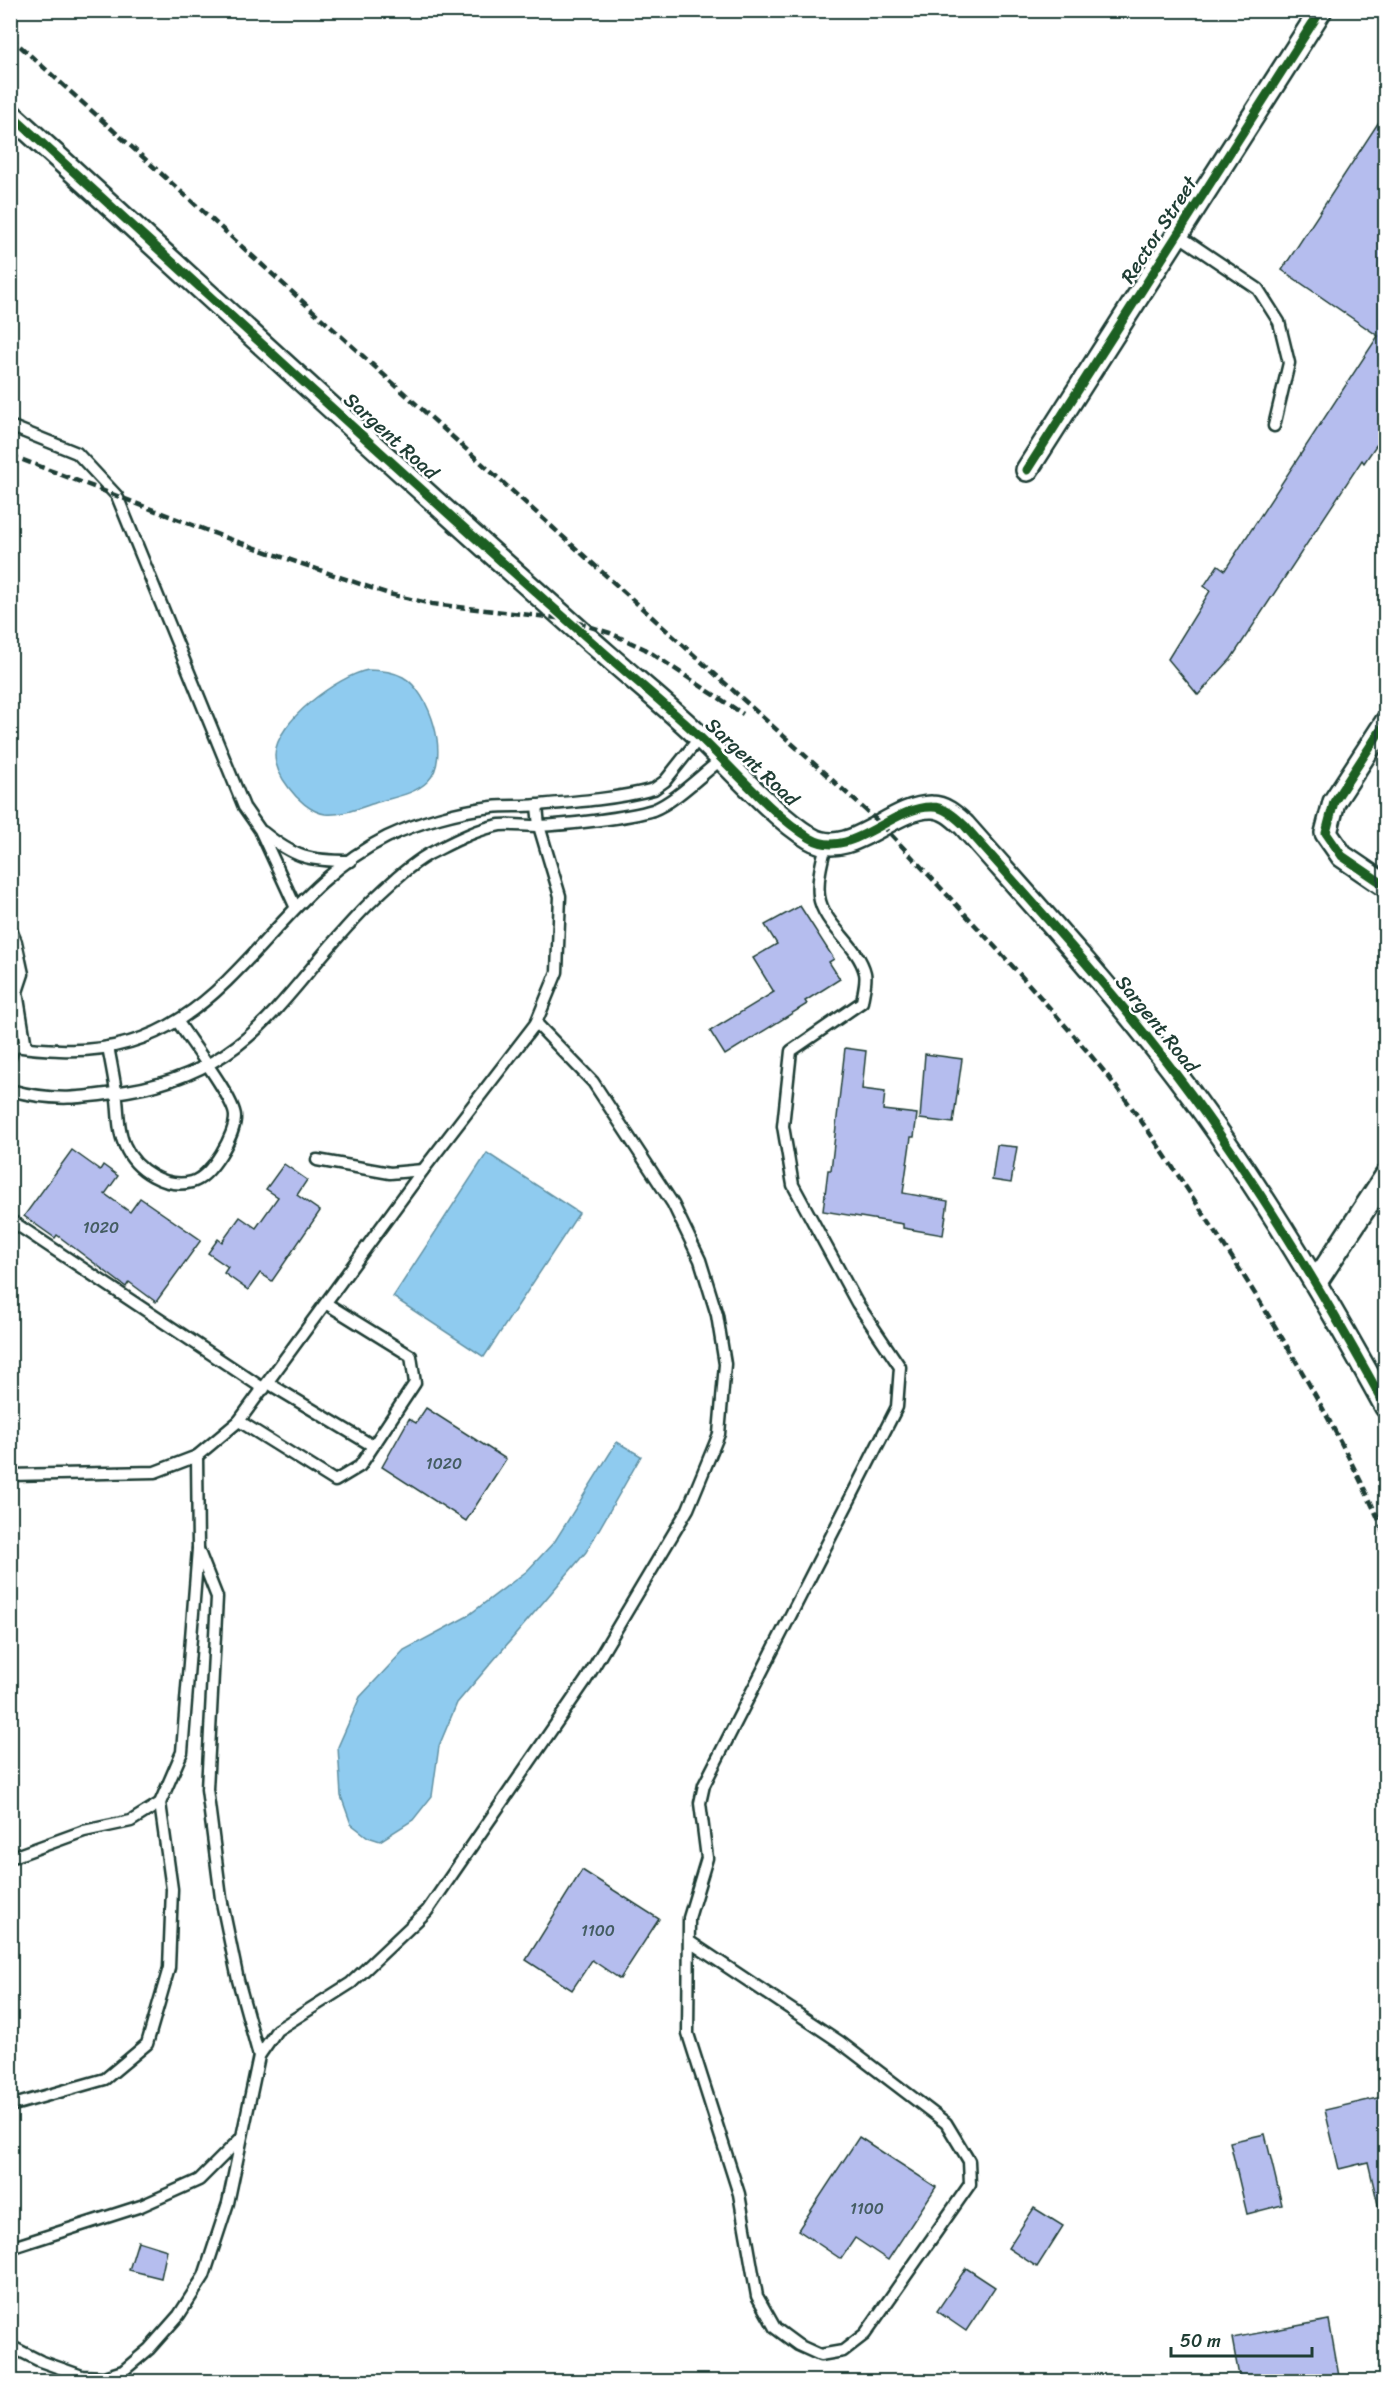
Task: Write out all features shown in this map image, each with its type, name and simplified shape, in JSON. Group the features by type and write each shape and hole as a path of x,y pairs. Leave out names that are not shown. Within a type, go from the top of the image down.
{"street":[{"name":"Rector Street","path":"1027,470 1321,10"},
{"name":"Sargent Road","path":"10,114 810,838 826,845 844,842 912,811 934,807 951,813 964,825 1162,1056 1234,1156 1316,1282 1386,1407"},
{"path":"1386,722 1334,802 1326,833 1342,856 1386,886"},
{"path":"1316,1282 1386,1176"}],"lane":[{"path":"1178,235 1258,289 1279,322 1289,363 1274,426"},
{"path":"10,426 77,453 117,496 244,807 260,830 295,906"},
{"path":"10,1058 12,1045 90,1051 137,1040 178,1022 212,997 236,975 295,906 351,861 388,837 453,814 494,806 537,806 654,789 665,781 700,737"},
{"path":"10,1090 42,1098 77,1099 161,1085 207,1067 260,1028 299,985 344,927 395,879 426,856 464,837 501,825 539,826 654,810 722,759"},
{"path":"10,1475 155,1472 197,1456 239,1421 423,1170 536,1023 556,972 560,896 539,826 537,806"},
{"path":"260,830 288,852 325,861 351,861"},
{"path":"690,1942 840,2042 946,2123 969,2160 970,2184 865,2334 843,2351 820,2355 798,2345 776,2328 757,2296 739,2194 688,2034 687,1952 690,1942 689,1918 707,1858 700,1803 704,1785 897,1407 900,1384 900,1367 857,1303 794,1185 783,1126 791,1051 862,1002 865,974 849,943 828,916 819,898 819,876 826,845"},
{"path":"10,928 16,942 22,974 14,992 26,1047"},
{"path":"108,1047 124,1146 135,1162 159,1180 176,1184 194,1182 210,1168 228,1143 235,1116 230,1100 178,1022"},
{"path":"10,2346 40,2361 82,2376 104,2378 123,2371 149,2349 179,2315 204,2276 228,2203 259,2056 277,2030 351,1983 427,1911 586,1680 688,1509 719,1434 726,1364 717,1316 700,1260 673,1204 593,1082 536,1023"},
{"path":"317,1160 390,1173 423,1170"},
{"path":"10,1220 266,1386 373,1446"},
{"path":"239,1421 335,1481 360,1466 415,1383 411,1356 327,1304"},
{"path":"10,2106 105,2079 147,2044 169,1968 172,1889 160,1803 182,1752 198,1549 197,1456"},
{"path":"198,1549 217,1597 207,1789 221,1898 238,1980 259,2056"},
{"path":"10,1858 84,1831 131,1821 160,1803"},
{"path":"10,2248 141,2206 199,2180 241,2138"}],"water":[{"path":"368,670 395,673 413,685 422,696 429,710 437,742 438,757 435,771 423,785 404,794 345,812 320,813 300,801 281,777 275,759 278,742 286,728 311,702 341,681"},
{"path":"487,1153 579,1213 484,1357 393,1297"},
{"path":"617,1442 641,1456 586,1552 457,1703 439,1746 432,1796 413,1820 380,1841 368,1837 351,1824 341,1796 338,1747 360,1697 404,1650 466,1617 527,1571 555,1541"}],"building":[{"path":"1386,111 1386,431 1364,463 1362,460 1231,659 1198,695 1168,659 1210,591 1204,586 1218,565 1225,570 1378,336 1282,270"},
{"path":"800,906 834,959 829,962 840,979 805,1001 807,1004 725,1055 710,1031 774,992 753,958 777,944 765,925"},
{"path":"845,1048 866,1051 862,1089 885,1092 883,1110 917,1114 914,1137 911,1137 903,1193 948,1201 943,1235 903,1228 903,1224 823,1211 828,1170 831,1170"},
{"path":"925,1054 962,1059 953,1123 920,1119"},
{"path":"997,1145 1017,1147 1011,1183 992,1180"},
{"path":"72,1150 100,1170 103,1165 118,1176 105,1194 130,1212 140,1198 201,1240 156,1302 129,1282 126,1287 57,1235 55,1238 24,1216"},
{"path":"284,1164 307,1180 297,1195 320,1211 272,1281 260,1273 248,1290 224,1273 228,1267 208,1253 218,1239 222,1242 240,1217 256,1228 278,1197 266,1189"},
{"path":"426,1408 506,1459 466,1521 382,1467 409,1419 416,1423"},
{"path":"582,1870 659,1919 620,1979 592,1960 572,1990 526,1960"},
{"path":"1386,2096 1386,2208 1379,2209 1368,2162 1339,2169 1325,2110"},
{"path":"1265,2134 1282,2205 1247,2214 1230,2142"},
{"path":"859,2137 936,2187 888,2260 855,2238 841,2259 798,2230"},
{"path":"1034,2208 1063,2226 1037,2267 1008,2248"},
{"path":"138,2241 167,2250 161,2278 129,2270"},
{"path":"966,2268 995,2287 966,2331 937,2311"},
{"path":"1329,2320 1340,2382 1240,2382 1232,2338"}],"railway":[{"path":"10,37 882,825 964,913 1098,1064 1153,1139 1230,1254 1302,1372 1325,1412 1386,1536"},
{"path":"10,455 224,537 389,594 432,604 566,619 610,633 645,649 743,714"}],"cycle path":[{"path":"1027,470 1321,10"},
{"path":"10,114 458,523 680,719 768,805 796,829 825,844 840,843 871,831 901,815 917,809 932,807 945,811 964,825 1114,997 1193,1097 1281,1227 1386,1407"},
{"path":"1386,722 1334,802 1326,833 1342,856 1386,886"}]}
